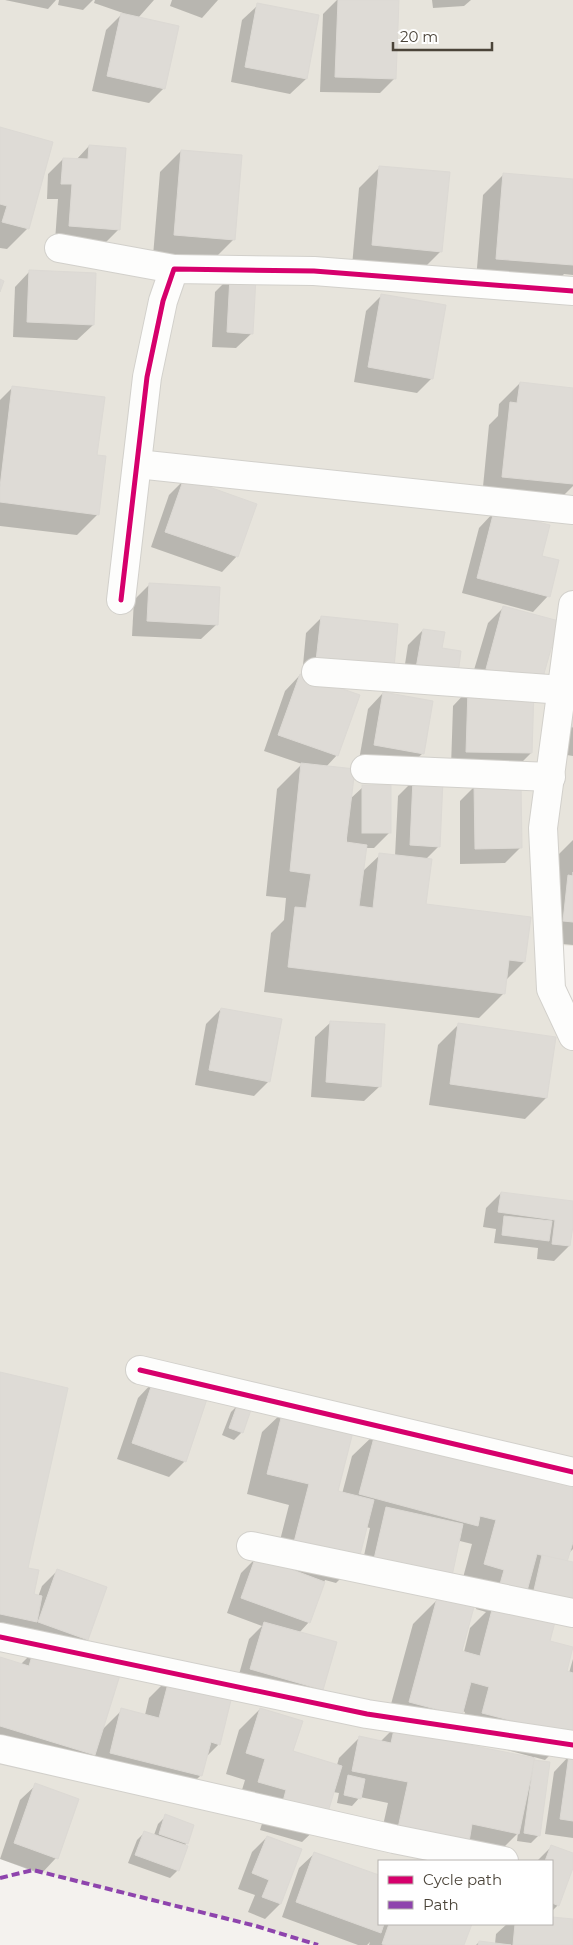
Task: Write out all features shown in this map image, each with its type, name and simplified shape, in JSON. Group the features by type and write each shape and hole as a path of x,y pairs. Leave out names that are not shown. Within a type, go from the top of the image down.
{"street":[{"path":"59,248 174,268 314,271 573,291"},
{"path":"121,600 147,377 163,301 174,268"},
{"path":"137,464 573,510"},
{"path":"573,605 563,690 564,751 551,777 544,828 551,989 573,1036"},
{"path":"316,672 563,690"},
{"path":"365,769 551,777"},
{"path":"140,1370 573,1472"},
{"path":"251,1546 573,1613"},
{"path":"0,1637 367,1714 573,1744"},
{"path":"0,1749 394,1839 499,1860"}],"shaded area":[{"path":"0,0 573,0 573,946 549,944 573,1036 573,1945 318,1945 256,1926 33,1870 0,1859"}],"building":[{"path":"338,0 399,0 396,79 335,77"},
{"path":"257,3 319,15 307,79 245,67"},
{"path":"121,13 179,26 165,89 107,76"},
{"path":"0,127 53,142 29,229 2,222 7,206 0,204"},
{"path":"89,145 126,148 120,230 69,226 72,184 61,184 63,158 88,159"},
{"path":"181,150 242,155 235,240 174,235"},
{"path":"379,166 450,172 442,252 372,245"},
{"path":"503,173 573,179 573,265 496,259"},
{"path":"29,270 96,273 94,325 27,322"},
{"path":"230,276 256,277 253,334 227,332"},
{"path":"0,279 4,281 0,292"},
{"path":"381,294 446,305 433,379 368,367"},
{"path":"520,382 573,388 573,484 502,477 510,402 517,403"},
{"path":"12,386 105,397 97,455 106,456 99,515 0,502 0,487"},
{"path":"184,478 257,504 238,557 165,532"},
{"path":"494,511 550,525 542,556 559,560 550,597 477,578"},
{"path":"149,583 220,587 218,625 147,621"},
{"path":"503,606 559,621 541,684 486,669"},
{"path":"321,616 398,624 394,668 316,661"},
{"path":"423,629 445,632 442,648 461,651 458,674 416,668"},
{"path":"300,674 360,695 338,756 278,735"},
{"path":"573,680 573,727 566,726"},
{"path":"468,689 534,690 532,753 466,752"},
{"path":"383,692 433,701 424,754 374,745"},
{"path":"301,763 355,769 346,842 367,845 359,906 373,908 379,853 432,859 426,904 531,917 525,962 509,960 505,994 288,967 295,907 306,908 311,874 290,871"},
{"path":"413,779 443,780 440,847 410,845"},
{"path":"521,784 522,848 475,849 474,785"},
{"path":"362,785 391,785 391,833 362,833"},
{"path":"568,875 573,876 573,922 563,921"},
{"path":"221,1008 282,1019 270,1082 209,1070"},
{"path":"330,1021 385,1024 381,1087 326,1082"},
{"path":"458,1023 556,1037 547,1098 450,1084"},
{"path":"501,1192 573,1201 573,1226 570,1246 552,1244 555,1220 498,1212"},
{"path":"504,1216 552,1221 549,1241 502,1235"},
{"path":"0,1372 68,1388 28,1568 39,1570 34,1594 42,1596 37,1622 0,1614"},
{"path":"153,1381 207,1399 186,1462 132,1443"},
{"path":"238,1403 252,1407 243,1433 229,1428"},
{"path":"283,1410 354,1428 338,1491 374,1500 358,1563 293,1546 309,1484 267,1474"},
{"path":"376,1430 573,1483 573,1542 567,1562 537,1554 527,1591 500,1584 504,1570 484,1564 496,1520 480,1516 478,1526 359,1494"},
{"path":"386,1507 463,1524 452,1576 374,1559"},
{"path":"542,1555 573,1562 573,1600 534,1590"},
{"path":"256,1556 325,1582 310,1623 241,1598"},
{"path":"57,1569 107,1587 88,1640 38,1622"},
{"path":"437,1598 474,1607 462,1651 480,1656 494,1602 556,1618 550,1641 573,1647 567,1671 573,1673 573,1728 571,1736 482,1713 489,1687 471,1682 462,1716 409,1702"},
{"path":"264,1622 337,1642 323,1690 250,1669"},
{"path":"34,1649 120,1675 95,1755 0,1726 0,1657 29,1666"},
{"path":"170,1676 233,1692 220,1745 211,1742 202,1776 110,1753 121,1708 159,1718"},
{"path":"260,1708 303,1721 293,1751 342,1766 325,1822 281,1809 286,1790 258,1782 265,1759 246,1753"},
{"path":"395,1725 429,1737 535,1758 519,1834 472,1824 469,1842 398,1828 408,1782 352,1771 359,1736 391,1743"},
{"path":"569,1755 573,1756 573,1821 560,1819"},
{"path":"534,1760 550,1762 540,1836 524,1833"},
{"path":"348,1775 365,1779 361,1799 344,1795"},
{"path":"35,1783 79,1799 58,1859 14,1843"},
{"path":"165,1814 194,1825 188,1844 159,1834"},
{"path":"144,1831 188,1846 179,1871 135,1855"},
{"path":"267,1836 302,1849 281,1904 262,1897 269,1880 252,1873"},
{"path":"551,1845 573,1853 573,1868 559,1906 553,1903 553,1860 545,1860"},
{"path":"314,1852 378,1875 378,1925 384,1925 381,1933 296,1902"},
{"path":"553,1917 573,1919 573,1945 513,1945 515,1925 553,1925"},
{"path":"389,1925 472,1925 464,1945 382,1944"},
{"path":"479,1941 511,1945 478,1945"}],"marked path":[{"path":"0,1878 33,1870 256,1926 318,1945"}],"cycle path":[{"path":"121,600 147,377 163,301 174,269 314,271 573,291"},
{"path":"140,1370 573,1472"},
{"path":"0,1637 367,1714 573,1745"}]}
